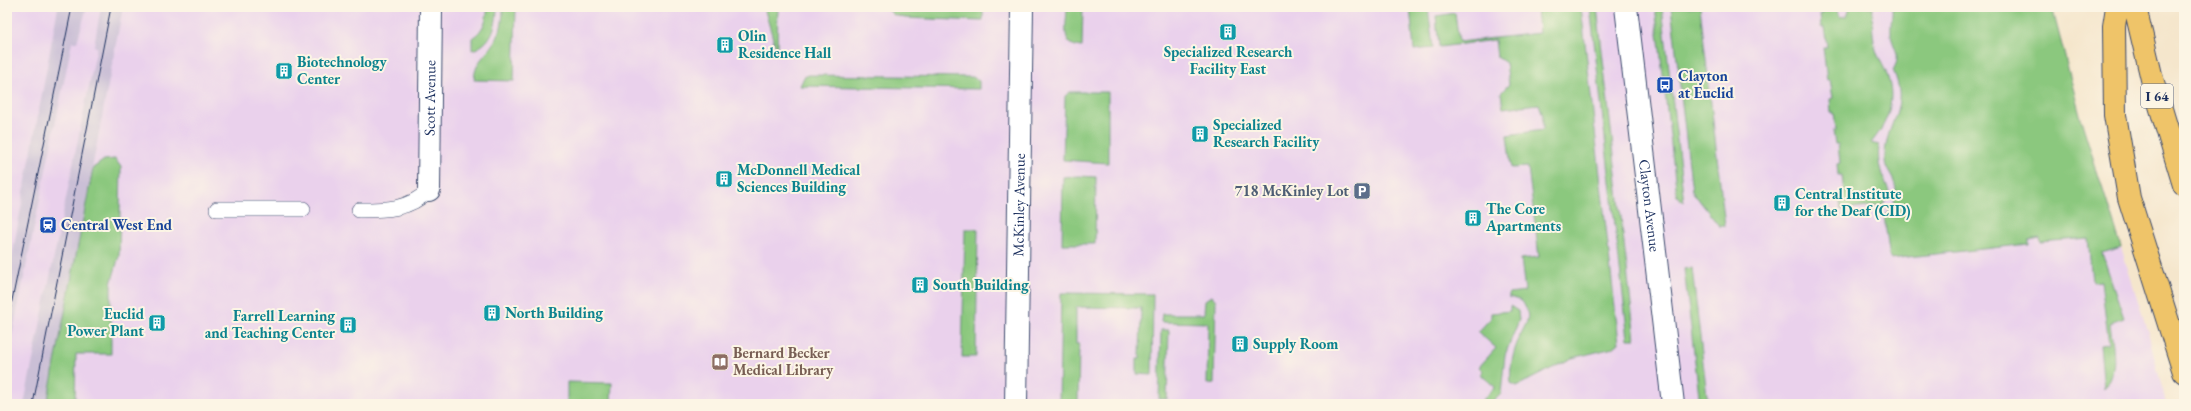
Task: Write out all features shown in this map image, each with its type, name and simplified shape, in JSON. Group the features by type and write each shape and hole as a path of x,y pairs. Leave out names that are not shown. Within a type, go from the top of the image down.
{"highway":[{"path":"2117,7 2114,26 2115,115 2129,198 2184,372"},
{"name":"I 64","path":"2135,7 2152,79 2184,185"}],"street":[{"name":"Scott Avenue","path":"428,190 431,7"},
{"name":"McKinley Avenue","path":"1016,404 1022,7"},
{"name":"Clayton Avenue","path":"1626,7 1673,404"}],"lane":[{"path":"359,210 399,208 419,200 428,190"},
{"path":"217,209 303,210"}],"shaded area":[{"path":"7,7 2052,7 2083,126 2149,336 2166,404 7,404"},
{"path":"58,7 87,7 77,42 72,42 7,360 7,284"},
{"path":"101,7 123,7 47,404 24,404 97,47 94,46"}],"green space":[{"path":"488,7 497,7 496,21 492,34 484,44 472,50 472,38 484,25"},
{"path":"503,7 516,7 514,81 474,80 477,67 494,44 499,34 502,22"},
{"path":"764,7 778,7 777,53"},
{"path":"885,7 983,7 983,21 905,18 894,15"},
{"path":"1067,7 1083,7 1082,47 1075,46 1070,43 1067,38"},
{"path":"1410,7 1428,7 1433,48 1414,50"},
{"path":"1581,7 1619,343 1613,348 1572,358 1517,386 1511,383 1511,367 1516,346 1528,318 1526,307 1522,301 1509,297 1509,293 1525,291 1521,259 1539,257 1528,167 1511,168 1507,135 1543,130 1543,115 1539,104 1503,108 1501,93 1509,84 1506,63 1497,57 1495,40 1439,47 1436,16 1455,13 1459,42 1539,33 1537,8"},
{"path":"1590,7 1597,7 1635,339 1628,339"},
{"path":"1655,7 1662,7 1684,202 1677,196"},
{"path":"1671,7 1700,7 1725,226 1719,226 1692,191"},
{"path":"1822,7 1840,7 1837,12 1840,17 1847,16 1850,7 1873,7 1873,36 1875,47 1887,75 1891,96 1886,120 1877,136 1871,143 1879,145 1880,169 1889,191 1884,205 1842,210 1840,195 1844,194 1842,175 1838,175 1837,164 1840,163 1838,144 1835,144 1833,131 1836,130 1834,113 1831,113 1830,99 1833,98 1830,80 1827,80 1823,47 1827,47 1824,27 1821,27 1820,14 1823,14"},
{"path":"1892,7 2052,7 2083,126 2121,247 2102,253 2124,318 2110,323 2114,357 2112,374 2104,389 2100,345 2109,344 2101,281 2092,282 2088,238 2041,242 2040,238 2029,240 2029,244 1890,259 1884,216 1892,205 1896,191 1894,182 1886,166 1885,154 1889,132 1896,114 1899,94 1898,83 1893,70 1896,64 1897,55 1891,33"},
{"path":"809,75 973,77 979,81 979,89 800,86 804,77"},
{"path":"1070,92 1108,92 1108,163 1063,160 1065,96"},
{"path":"115,159 121,167 119,256 111,284 111,354 76,354 75,404 47,404 93,168 104,160"},
{"path":"1063,177 1096,177 1095,244 1062,244"},
{"path":"965,229 978,229 976,357 962,357"},
{"path":"1692,268 1708,404 1700,404 1684,269"},
{"path":"1061,293 1153,295 1152,375 1137,374 1137,359 1140,359 1141,308 1076,307 1076,344 1079,344 1078,404 1059,404"},
{"path":"1211,296 1216,300 1214,383 1207,384 1208,323 1161,322 1162,314 1204,314 1205,300"},
{"path":"1510,306 1518,311 1519,320 1505,355 1501,394 1491,404 1479,404 1495,387 1480,374 1483,371 1479,367 1496,348 1478,332 1491,318 1491,313 1510,311"},
{"path":"1161,330 1169,330 1167,399 1159,399"},
{"path":"567,382 612,383 611,404 567,404"}],"tram line":[{"path":"7,325 72,7"},
{"path":"33,404 111,7"}],"place":[{"name":"Specialized Research Facility East","path":"1228,32"},
{"name":"Olin Residence Hall","path":"725,45"},
{"name":"Biotechnology Center","path":"284,71"},
{"name":"Clayton at Euclid","path":"1665,85"},
{"name":"Specialized Research Facility","path":"1200,134"},
{"name":"McDonnell Medical Sciences Building","path":"724,179"},
{"name":"718 McKinley Lot","path":"1362,191"},
{"name":"Central Institute for the Deaf (CID)","path":"1782,203"},
{"name":"The Core Apartments","path":"1473,218"},
{"name":"Central West End","path":"48,225"},
{"name":"South Building","path":"920,285"},
{"name":"North Building","path":"492,313"},
{"name":"Euclid Power Plant","path":"157,323"},
{"name":"Farrell Learning and Teaching Center","path":"348,325"},
{"name":"Supply Room","path":"1240,344"},
{"name":"Bernard Becker Medical Library","path":"720,362"}]}
